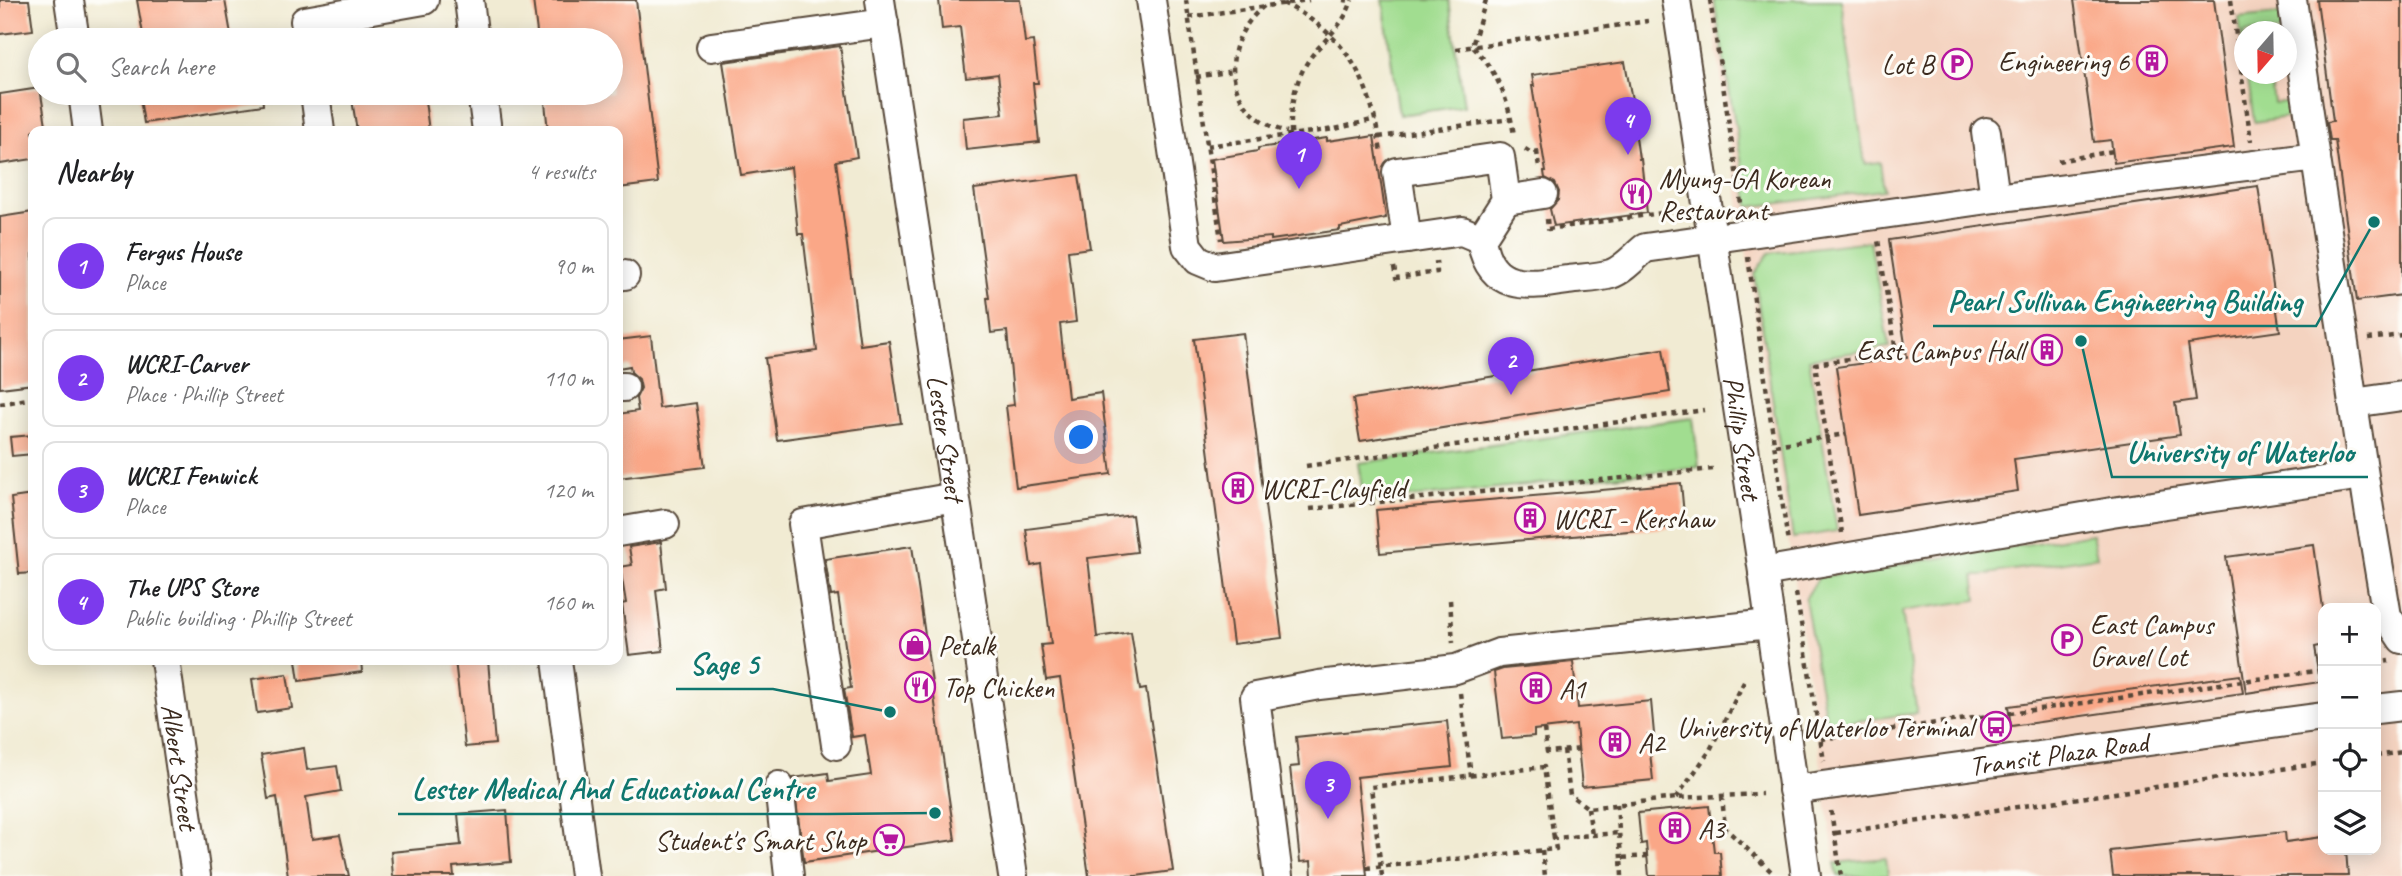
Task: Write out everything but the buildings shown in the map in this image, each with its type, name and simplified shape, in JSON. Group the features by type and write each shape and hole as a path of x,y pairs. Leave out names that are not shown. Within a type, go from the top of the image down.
{"street":[{"path":"69,0 73,28"},
{"path":"305,20 424,0"},
{"path":"469,0 472,28"},
{"path":"1152,0 1187,246 1198,260 1215,267 1462,232 1481,239"},
{"path":"2292,0 2363,475 2387,616 2402,639"},
{"name":"Phillip Street","path":"1689,1 1712,238 1806,876"},
{"path":"711,47 882,11"},
{"name":"Lester Street","path":"882,11 1013,876"},
{"path":"85,105 87,126"},
{"path":"317,105 319,126"},
{"path":"484,105 486,126"},
{"path":"1986,132 1995,198"},
{"path":"1408,239 1397,172 1500,157 1506,200 1481,239 1484,255 1492,269 1504,279 1519,285 1612,274 1645,248 1873,214 2316,157"},
{"path":"1506,200 1543,194"},
{"path":"2353,403 2402,397"},
{"path":"1763,572 2112,512 2363,475"},
{"path":"836,745 803,524 956,497"},
{"path":"623,530 665,524"},
{"path":"1278,876 1255,697 1320,685 1456,669 1499,653 1770,624"},
{"name":"Albert Street","path":"166,665 197,876"},
{"path":"558,665 585,876"},
{"path":"2381,708 2402,706"},
{"name":"Transit Plaza Road","path":"1793,790 2318,717"},
{"path":"779,786 789,876"}],"path":[{"path":"1186,0 1222,251"},
{"path":"1189,17 1271,3 1308,0"},
{"path":"1292,143 1292,102 1299,79 1310,59 1348,14 1352,0 1343,0"},
{"path":"1472,46 1486,0"},
{"path":"1689,1 1712,0 1791,568 1821,741 2318,671"},
{"path":"2231,0 2255,164"},
{"path":"1207,146 1335,129 1376,119 1370,97 1347,54 1331,35 1300,12 1283,4"},
{"path":"1264,6 1252,16 1240,34 1233,56 1236,86 1251,113 1277,129 1291,133"},
{"path":"1456,49 1648,21"},
{"path":"1472,46 1494,72 1508,102 1514,141"},
{"path":"1186,79 1233,71"},
{"path":"1379,137 1511,118"},
{"path":"1522,147 1530,152 1543,150"},
{"path":"1553,228 1676,211"},
{"path":"1841,529 1815,365 1896,352 1873,214"},
{"path":"2345,342 2402,335"},
{"path":"0,404 28,399"},
{"path":"1306,466 1704,410"},
{"path":"1744,450 1846,434"},
{"path":"1310,509 1713,469"},
{"path":"1676,798 1709,752 1746,678"},
{"path":"1544,729 1547,752 1583,749"},
{"path":"1466,730 1471,776"},
{"path":"1564,750 1570,796 1588,808 1676,798 1762,794"},
{"path":"2381,755 2402,752"},
{"path":"1835,833 2318,764"},
{"path":"1366,868 1381,866 1556,849 1544,767 1371,787 1381,866 1382,876"},
{"path":"1722,796 1725,828 1773,874"},
{"path":"1617,804 1622,876"},
{"path":"1588,808 1592,835"},
{"path":"1831,813 1841,876"},
{"path":"1554,838 1619,833"},
{"path":"1542,850 1545,876"},
{"path":"1621,858 1647,856"}],"shaded area":[{"path":"1710,0 2402,0 2402,876 1837,876"}],"green space":[{"path":"1383,0 1449,0 1464,106 1399,115"},
{"path":"1714,0 1841,0 1865,164 1880,162 1884,190 1749,207"},
{"path":"2284,13 2285,21 2239,21 2239,18"},
{"path":"2248,84 2271,84 2274,103 2294,101 2297,110 2294,110 2295,116 2254,122"},
{"path":"1870,241 1889,347 1809,359 1837,531 1793,538 1754,274 1769,253"},
{"path":"1693,418 1699,467 1364,502 1358,463"},
{"path":"2092,534 2097,557 1974,576 1977,600 1902,611 1917,713 1827,725 1805,599 1819,577"},
{"path":"1886,858 1888,876 1838,876 1835,863"}],"place":[{"name":"Engineering 6","path":"2152,61"},
{"name":"Lot B","path":"1957,64"},
{"name":"The UPS Store","path":"1628,155"},
{"name":"Fergus House","path":"1299,189"},
{"name":"Myung-GA Korean Restaurant","path":"1636,194"},
{"name":"Pearl Sullivan Engineering Building","path":"2374,222"},
{"name":"University of Waterloo","path":"2081,341"},
{"name":"East Campus Hall","path":"2047,350"},
{"name":"WCRI-Carver","path":"1511,395"},
{"name":"WCRI-Clayfield","path":"1238,488"},
{"name":"WCRI - Kershaw","path":"1530,518"},
{"name":"East Campus Gravel Lot","path":"2067,640"},
{"name":"Petalk","path":"915,645"},
{"name":"Top Chicken","path":"920,687"},
{"name":"A1","path":"1536,688"},
{"name":"Sage 5","path":"890,712"},
{"name":"University of Waterloo Terminal","path":"1996,727"},
{"name":"A2","path":"1615,742"},
{"name":"Lester Medical And Educational Centre","path":"935,813"},
{"name":"WCRI Fenwick","path":"1328,819"},
{"name":"A3","path":"1675,828"},
{"name":"Student's Smart Shop","path":"889,840"}]}
